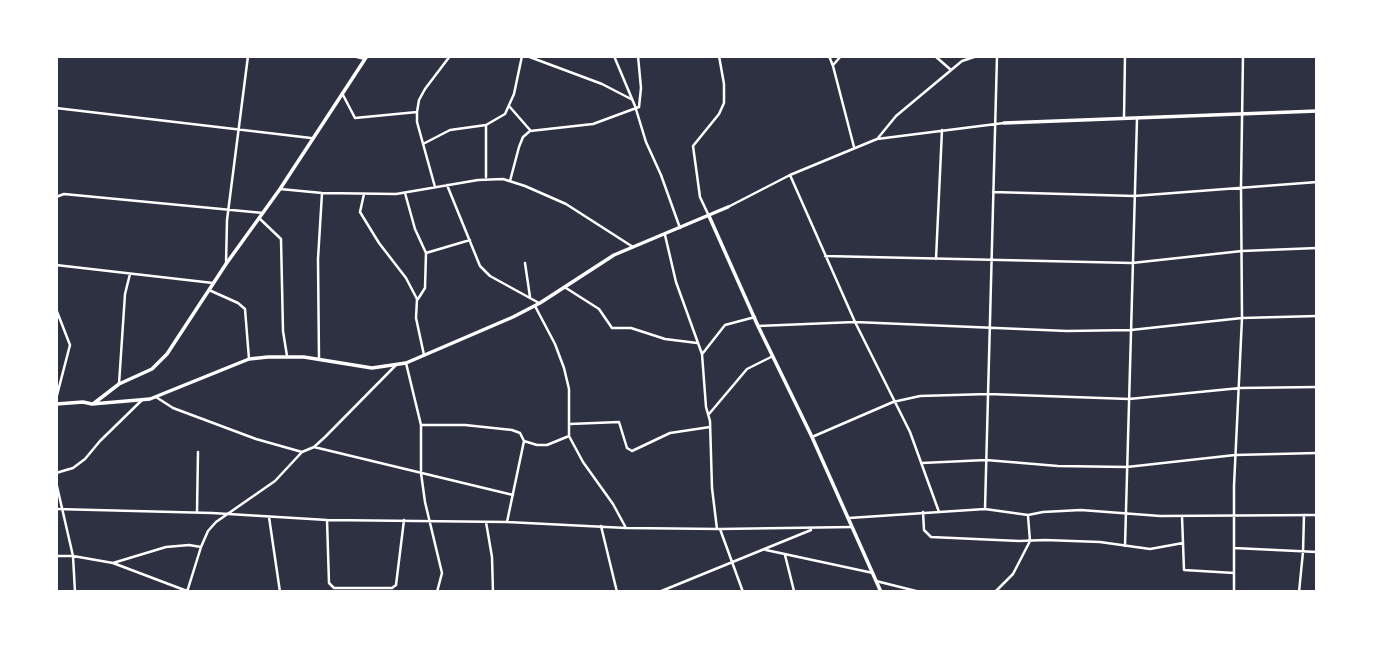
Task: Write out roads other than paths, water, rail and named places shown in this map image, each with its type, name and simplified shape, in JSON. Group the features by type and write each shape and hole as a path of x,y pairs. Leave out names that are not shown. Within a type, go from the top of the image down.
{"street":[{"path":"226,264 229,211 248,56"},
{"path":"92,404 119,384 152,369 161,361 280,189 366,58 354,56"},
{"path":"435,188 417,113 419,100 425,89 450,56"},
{"path":"423,144 450,130 486,125 498,119 509,106 514,94 522,56"},
{"path":"527,56 602,84 632,99"},
{"path":"614,56 646,142 665,183 680,228"},
{"path":"510,181 523,137 530,131 593,124 635,110 641,100 638,56"},
{"path":"719,56 724,84 723,103 719,114 693,146 700,197 881,592"},
{"path":"829,56 834,65 854,148"},
{"path":"834,65 841,56"},
{"path":"935,56 951,70"},
{"path":"877,139 896,116 951,70 962,61 977,56"},
{"path":"985,509 997,56"},
{"path":"1124,118 1125,56"},
{"path":"1234,592 1235,455 1242,318 1243,56"},
{"path":"342,93 355,118 417,113"},
{"path":"509,106 530,131"},
{"path":"56,108 311,138"},
{"path":"56,309 70,345 56,401 83,401 92,404 156,397 249,359 287,356 372,368 396,365 537,304 603,261 877,139 1004,123 1317,111"},
{"path":"1125,546 1137,118"},
{"path":"486,125 486,179"},
{"path":"936,259 942,130"},
{"path":"790,176 824,256 893,402 910,432 939,512"},
{"path":"280,189 322,193 405,193 486,179 510,181 566,204 633,247"},
{"path":"993,192 1134,196 1317,182"},
{"path":"447,185 483,270 537,304 564,368 569,389 569,436 583,462 613,504 625,528"},
{"path":"319,359 318,259 322,193"},
{"path":"405,193 415,229 426,253 425,288 417,299"},
{"path":"56,197 64,194 263,213"},
{"path":"365,194 360,212 417,299 416,318 424,355"},
{"path":"259,218 281,239 287,356"},
{"path":"665,235 676,282 702,354 710,427 712,488 719,529 743,592"},
{"path":"426,253 470,240"},
{"path":"824,256 1132,263 1242,251 1317,248"},
{"path":"525,263 530,298"},
{"path":"56,265 213,284"},
{"path":"119,384 125,294 130,274"},
{"path":"563,287 599,309 612,328 631,328 665,339 697,342"},
{"path":"209,290 245,309 249,359"},
{"path":"758,326 855,322 989,328 1130,330 1242,318 1317,316"},
{"path":"702,354 725,326 755,317"},
{"path":"708,415 747,369 773,356"},
{"path":"405,363 421,425 421,473 428,520 442,573 437,592"},
{"path":"56,556 113,563 188,592 208,531 225,514 259,494 302,453 314,447 396,365"},
{"path":"812,437 893,402 920,396 988,394 1129,399 1240,388 1317,387"},
{"path":"156,397 183,412 302,453"},
{"path":"56,473 73,468 85,459 142,400"},
{"path":"570,424 620,422 627,448 632,451 670,433 710,427"},
{"path":"421,425 465,425 520,433 524,441 507,522"},
{"path":"524,441 548,445 569,436"},
{"path":"314,447 513,495"},
{"path":"197,512 198,452"},
{"path":"922,463 986,460 1058,466 1127,467 1235,455 1317,453"},
{"path":"56,482 73,556 75,592"},
{"path":"56,509 625,528 852,527"},
{"path":"848,518 985,509 1028,515 1068,510 1182,516 1317,515"},
{"path":"923,512 924,530 931,537 1045,540 1150,549 1184,543"},
{"path":"1299,592 1304,514"},
{"path":"995,592 1013,574 1030,541 1028,515"},
{"path":"1182,516 1184,570 1234,573"},
{"path":"269,517 280,592"},
{"path":"327,520 329,583 334,588 362,590 392,588 396,585 404,520"},
{"path":"486,522 492,557 493,592"},
{"path":"601,526 618,592"},
{"path":"659,592 814,528"},
{"path":"113,563 166,547 201,547"},
{"path":"1234,548 1317,552"},
{"path":"765,550 873,573"},
{"path":"785,555 794,591"},
{"path":"876,580 920,592"}]}
